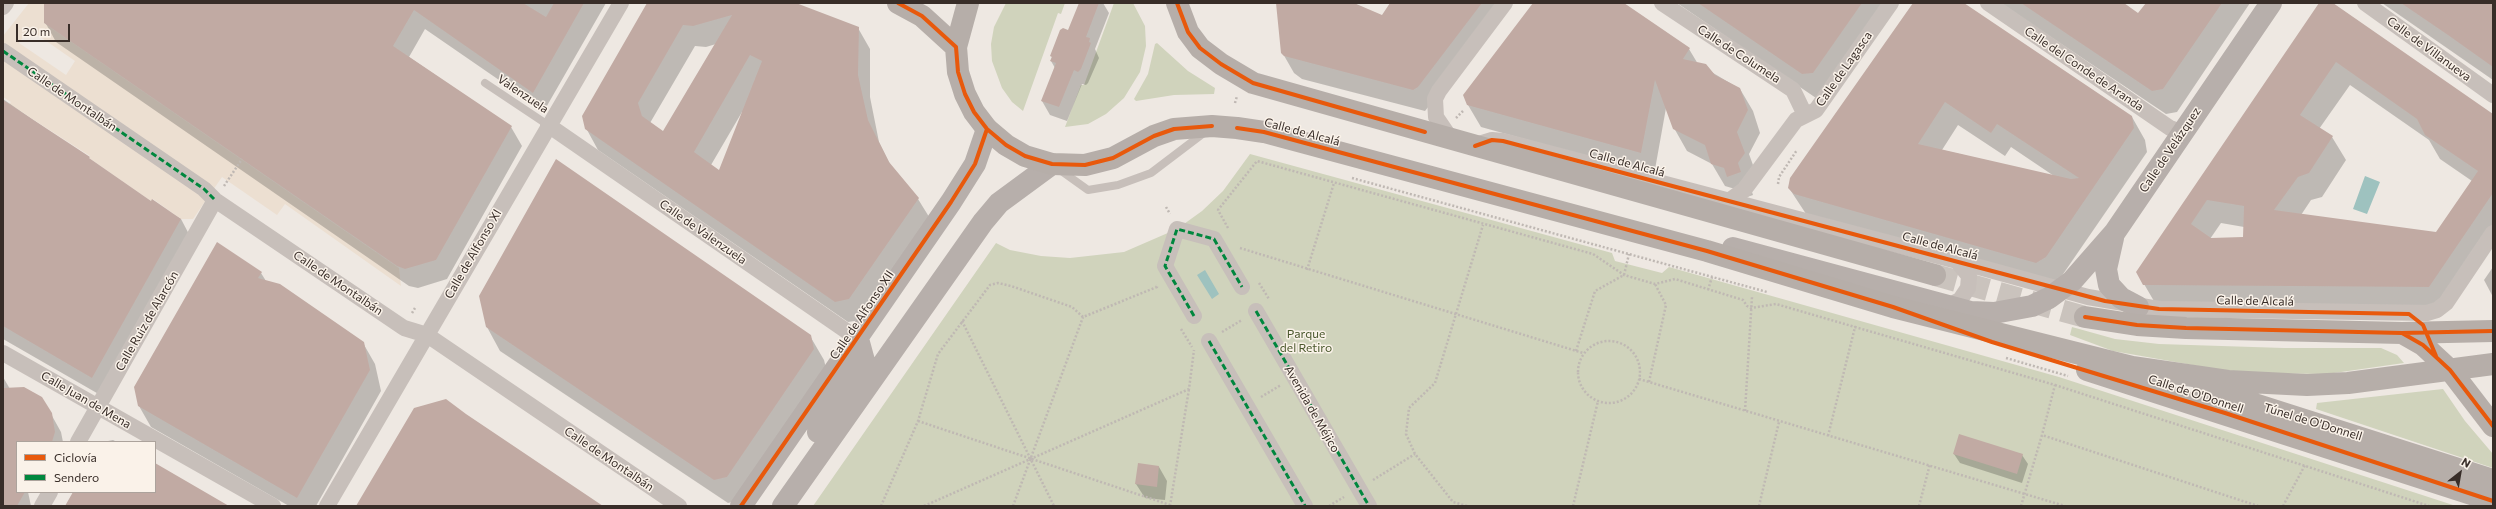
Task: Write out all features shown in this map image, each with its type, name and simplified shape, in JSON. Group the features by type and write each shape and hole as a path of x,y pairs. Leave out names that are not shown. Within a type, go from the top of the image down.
{"main road":[{"path":"898,3 922,16 956,47"},
{"name":"Calle de Alcalá","path":"968,3 956,47 958,72 965,94 974,112 987,129 1006,145 1025,156 1052,164 1084,165 1113,158 1154,136 1174,129 1212,126 1264,132 1675,243 1894,307 2132,367 2228,381 2279,385 2348,383 2443,363 2493,364"},
{"name":"Calle de Alcalá","path":"1177,3 1188,32 1200,48 1221,64 1253,83 1456,131 1475,146 1935,275"},
{"name":"Calle de Velázquez","path":"2062,290 2082,272 2115,232 2181,132 2270,3"},
{"name":"Calle de Alfonso XII","path":"740,506 858,339 975,164 987,129"},
{"path":"782,506 983,222 999,203 1052,164"},
{"path":"2115,232 2106,269 2109,285 2121,298 2138,307"},
{"name":"Calle de Alcalá","path":"1675,243 1694,242 1724,246 1942,306 1971,312 2007,312 2032,306 2062,290"},
{"name":"Calle de O'Donnell","path":"1894,307 1992,342 2225,413 2493,501"},
{"name":"Calle de Alcalá","path":"2085,317 2137,325 2186,328 2405,324 2426,331 2493,331"},
{"path":"2405,324 2418,341 2443,363 2493,426"},
{"path":"798,484 800,467 812,442 864,361 858,339"},
{"name":"Túnel de O'Donnell","path":"2132,367 2321,424 2493,480"}],"street":[{"path":"3,7 6,3"},
{"name":"Calle de Alfonso XI","path":"327,506 548,125 621,3"},
{"path":"1456,131 1436,117 1436,98 1439,91 1505,3"},
{"name":"Calle de Columela","path":"1662,3 1793,90 1805,115"},
{"name":"Calle de Lagasca","path":"1730,200 1744,190 1796,120 1816,110 1891,3"},
{"name":"Calle del Conde de Aranda","path":"1988,3 2170,128 2181,132"},
{"name":"Calle de Villanueva","path":"2365,3 2493,95"},
{"name":"Calle de Montalbán","path":"3,51 204,189 215,200 404,328 427,335 679,506"},
{"name":"Calle de Valenzuela","path":"548,125 858,339"},
{"name":"Calle de Alcalá","path":"1475,146 1492,140 1503,141 1957,260 2105,301 2138,307 2405,324"},
{"name":"Calle Ruiz de Alarcón","path":"79,441 215,200"},
{"path":"1194,316 1165,266 1177,228 1214,239 1242,287"},
{"path":"2405,324 2437,310 2446,303 2493,233"},
{"name":"Calle de Alcalá","path":"1942,306 1952,304 1960,300 1968,288 1969,276 1957,260"},
{"name":"Avenida de Méjico","path":"1256,311 1369,506"},
{"path":"2426,331 2443,363"},
{"path":"1209,341 1305,506"},
{"name":"Calle Juan de Mena","path":"3,353 273,506"},
{"path":"42,506 49,493"}],"lane":[{"name":"Valenzuela","path":"485,83 548,125"},
{"path":"1052,164 1088,190 1118,186 1151,173 1174,157 1212,126"}],"path":[{"path":"1235,103 1237,94"},
{"path":"1456,131 1456,118 1463,110"},
{"path":"215,200 242,159"},
{"path":"1214,239 1230,230 1218,210 1257,161 1483,225 1593,254 1624,274 1655,284 1675,279 1743,300 1747,306 1751,308 1776,304 2055,385 2429,506"},
{"path":"1351,178 1771,293"},
{"path":"1307,270 1334,183"},
{"path":"1467,506 1453,502 1415,454 1406,434 1409,408 1435,383 1454,314 1483,225"},
{"path":"1236,242 1239,248 1307,270 1583,353"},
{"path":"1576,351 1596,291 1624,274 1629,254"},
{"path":"1708,290 1712,277"},
{"path":"1013,506 1083,317 1157,287 1154,282"},
{"path":"881,506 918,421 938,354 990,285 998,283 1072,307 1083,317"},
{"path":"1649,382 1666,305 1655,284"},
{"path":"1745,411 1752,298"},
{"path":"918,421 1170,506 1194,350 1256,311"},
{"path":"962,321 1054,506"},
{"path":"1828,436 1855,327"},
{"path":"1601,341 1622,343 1630,349 1637,358 1640,368 1639,379 1636,387 1624,399 1611,402 1598,401 1583,390 1577,371 1583,353 1591,346 1601,341"},
{"path":"2005,358 2073,378"},
{"path":"1246,405 1294,377"},
{"path":"1639,379 1779,422 1930,464 2065,506"},
{"path":"2021,506 2055,385"},
{"path":"924,506 1189,389"},
{"path":"1573,506 1598,401"},
{"path":"1759,506 1779,422"},
{"path":"2042,435 2258,506"},
{"path":"1392,468 1415,454"},
{"path":"1919,506 1930,464"},
{"path":"2284,506 2305,465"}],"green space":[{"path":"1006,3 1065,3 1061,14 1058,13 1023,111 1012,102 1002,88 992,61 991,44 994,27"},
{"path":"1114,3 1133,3 1145,26 1146,46 1140,72 1124,98 1106,114 1088,124 1065,127 1081,85 1084,85"},
{"path":"1157,43 1188,71 1215,88 1214,94 1174,95 1136,101 1134,99 1148,74 1155,44"},
{"name":"Parque del Retiro","path":"1250,154 1612,253 1615,261 1662,273 1669,267 2059,377 2456,506 813,506 996,243 1010,250 1041,256 1070,258 1124,252 1177,229 1202,211 1223,191"},
{"path":"2072,327 2115,339 2159,344 2284,348 2381,348 2397,355 2404,363 2327,374 2238,373 2113,351 2070,335"},
{"path":"2443,389 2465,421 2493,454 2493,468 2316,409 2317,403"}],"shaded area":[{"path":"29,3 44,3 44,23 399,268 401,286 285,204 277,215 222,177 193,219 181,219 153,199 151,201 89,158 90,156 9,104 11,102 3,97 3,36","holes":["29,29 75,61 66,75 19,43"]}],"water":[{"path":"2365,176 2380,182 2367,214 2353,209"},
{"path":"1205,270 1219,294 1212,299 1197,275"}],"building":[{"path":"44,3 523,3 546,17 554,3 584,3 533,93 414,10 393,46 512,126 436,260 405,269 397,266 44,23"},
{"path":"647,3 796,3 859,27 858,75 868,120 889,162 919,198 849,299 835,302 585,129 582,116","holes":["732,15 663,131 642,116 638,103 683,25 693,26","750,55 762,61 719,170 694,152"]},
{"path":"1079,3 1099,3 1086,37 1090,38 1089,42 1091,43 1081,69 1078,72 1074,70 1059,107 1041,101 1056,63 1050,61 1052,57 1050,56 1060,30 1063,28 1068,30"},
{"path":"1276,3 1354,3 1382,15 1390,3 1482,3 1418,87 1413,90 1284,56 1281,53"},
{"path":"1533,3 1624,3 1690,48 1683,59 1706,64 1715,75 1740,88 1748,110 1737,132 1745,153 1738,163 1741,172 1727,177 1724,168 1711,164 1705,145 1673,129 1655,80 1641,153 1467,105 1463,95"},
{"path":"1698,3 1862,3 1813,73 1802,74"},
{"path":"1913,3 1964,3 2132,116 2134,128 2046,257 2036,263 1794,194 1788,188 1790,178","holes":["1945,102 1991,133 1997,124 2079,178 2071,179 1918,144"]},
{"path":"2021,3 2124,3 2138,13 2146,3 2222,3 2163,89 2152,91"},
{"path":"2319,3 2333,3 2493,114 2493,193 2429,287 2143,285 2136,272","holes":["2336,62 2417,119 2425,135 2478,171 2436,232 2274,210 2298,177 2309,173 2333,136 2300,115","2207,200 2244,206 2243,237 2211,238 2191,224"]},
{"path":"2401,3 2493,3 2493,67 2448,35"},
{"path":"3,100 90,157 89,158 151,201 152,199 181,219 92,378 3,326"},
{"path":"556,159 811,335 814,349 727,477 714,480 486,327 479,296"},
{"path":"217,242 262,272 258,278 280,284 364,342 370,370 297,498 138,406 134,387"},
{"path":"24,387 42,397 52,413 55,432 52,441 16,441 16,493 24,493 17,506 3,506 3,388"},
{"path":"446,399 603,506 356,506 414,408"},
{"path":"1959,434 2023,454 2017,474 1953,454"},
{"path":"1138,463 1159,466 1157,487 1135,484"},
{"path":"156,464 229,506 65,506 72,493 156,493"}],"tunnel":[{"path":"1935,275 2085,317"}],"marked path":[{"path":"3,51 204,189 215,200"},
{"path":"1194,316 1165,266 1177,229 1214,239 1242,287"},
{"path":"1256,311 1369,506"},
{"path":"1209,341 1305,506"}],"cycle path":[{"path":"898,3 922,16 956,47 958,72 965,94 974,112 987,129 1006,145 1025,156 1052,164 1085,165 1113,158 1154,136 1174,129 1212,126"},
{"path":"1177,3 1188,32 1200,48 1221,64 1253,83 1425,132"},
{"path":"1237,128 1264,132 1707,251 1893,307 1992,342 2225,413 2493,501"},
{"path":"741,506 951,202 975,164 987,129"},
{"path":"1475,146 1492,140 1503,141 2105,301 2159,309 2409,314 2423,325 2436,356"},
{"path":"2085,317 2137,325 2186,328 2402,333 2493,331"},
{"path":"2402,333 2423,345 2450,370 2493,426"}]}
